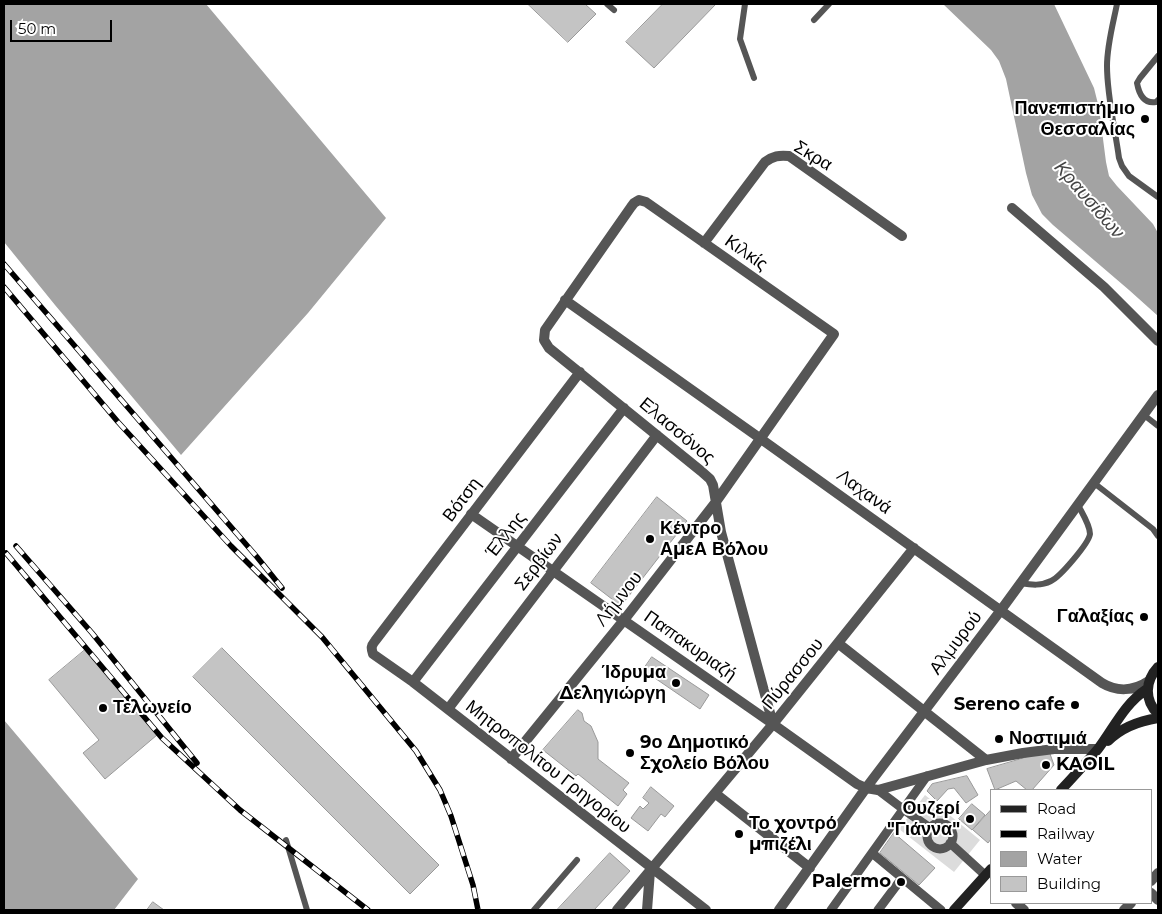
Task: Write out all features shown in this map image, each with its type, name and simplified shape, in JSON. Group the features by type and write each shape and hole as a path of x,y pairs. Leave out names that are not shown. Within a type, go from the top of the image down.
{"main road":[{"path":"1098,749 1130,703 1148,685 1158,667"},
{"path":"1148,685 1149,701 1158,714"},
{"path":"1062,789 1098,749 1117,732 1137,723 1158,718"},
{"path":"954,910 989,875"}],"street":[{"name":"Σκρα","path":"704,243 765,162 772,157 781,155 789,156 902,236"},
{"name":"Κιλκίς","path":"565,300 631,207 639,200 646,202 834,334"},
{"path":"1012,208 1104,287 1158,341"},
{"name":"Ελασσόνος","path":"565,300 545,330 544,340 549,348 710,479 713,485 721,532 773,724"},
{"name":"Λαχανά","path":"565,300 1106,685 1122,689 1148,685"},
{"name":"Λήμνου","path":"511,759 624,620 715,503 834,334"},
{"name":"Βότση","path":"371,648 580,372"},
{"name":"Αλμυρού","path":"779,910 866,788 1001,610 1158,395"},
{"name":"Έλλης","path":"413,682 624,408"},
{"name":"Σερβίων","path":"448,709 657,435"},
{"name":"Παπακυριαζή","path":"471,514 856,784 866,788"},
{"name":"Πύρασσου","path":"617,910 716,794 839,644 914,548"},
{"path":"839,644 986,760"},
{"name":"Μητροπολίτου Γρηγορίου","path":"371,648 373,654 413,682 706,910"},
{"path":"866,788 878,790 986,760 1023,753 1054,749 1098,749"},
{"path":"830,910 927,776"},
{"path":"878,790 930,828"},
{"path":"716,794 810,868"},
{"path":"938,823 947,826 952,834 950,843 942,848 932,846 928,838 930,828 938,823"},
{"path":"950,843 989,875"},
{"path":"872,853 941,910"},
{"path":"647,910 651,869"},
{"path":"878,910 902,878"}],"lane":[{"path":"607,4 614,10"},
{"path":"745,4 740,40 754,78"},
{"path":"814,20 829,4"},
{"path":"1117,4 1107,66 1108,86 1119,158 1129,176 1158,197"},
{"path":"1158,56 1137,83 1141,97 1151,103 1158,100"},
{"path":"1144,415 1158,426"},
{"path":"1094,483 1153,528 1158,536"},
{"path":"1021,583 1040,585 1051,581 1059,576 1085,544 1090,535 1078,505"},
{"path":"286,840 307,910"},
{"path":"534,910 577,860"}],"shaded area":[{"path":"925,795 980,840 954,872 899,829"}],"water":[{"path":"4,4 206,4 386,218 308,313 181,455 4,242"},
{"name":"Κραυσίδων","path":"943,4 1054,4 1094,88 1099,108 1109,176 1153,224 1158,233 1158,316 1042,214 1032,195 1006,79 999,61 991,50"},
{"path":"4,720 138,879 114,910 4,910"}],"building":[{"path":"528,4 585,4 596,14 568,42"},
{"path":"663,4 716,4 654,68 626,42"},
{"name":"Κέντρο ΑμεΑ Βόλου","path":"657,497 687,521 621,606 591,583"},
{"path":"222,648 439,865 410,894 193,677"},
{"name":"Τελωνείο","path":"85,650 157,735 105,779 83,753 99,740 49,680"},
{"name":"Ίδρυμα Δεληγιώργη","path":"652,657 709,695 700,709 643,670"},
{"path":"578,710 582,713 584,721 591,726 598,742 598,759 629,783 623,790 627,794 618,806 578,774 576,776 543,750"},
{"path":"1049,751 1054,765 1033,789 1026,789 1016,781 995,789 987,769"},
{"path":"967,776 978,795 966,803 954,788 948,789 937,801 927,791 932,784"},
{"path":"651,787 674,806 665,817 661,814 648,831 631,818 640,806 643,809 649,803 643,798"},
{"path":"972,804 985,815 972,830 959,819"},
{"path":"990,811 990,840 988,843 973,830"},
{"path":"894,833 935,868 919,885 880,853"},
{"path":"610,853 630,871 594,910 557,910"},
{"path":"153,902 164,910 147,910"}],"railway":[{"path":"4,264 282,588"},
{"path":"4,287 118,422 231,546 322,637 416,751 440,790 451,816 473,885 478,910"},
{"path":"16,546 92,633 197,763"},
{"path":"6,553 162,738 240,810 368,910"}],"place":[{"name":"Πανεπιστήμιο Θεσσαλίας","path":"1145,119"},
{"name":"Κέντρο ΑμεΑ Βόλου","path":"650,539"},
{"name":"Γαλαξίας","path":"1144,617"},
{"name":"Ίδρυμα Δεληγιώργη","path":"676,683"},
{"name":"Sereno cafe","path":"1075,705"},
{"name":"Τελωνείο","path":"103,708"},
{"name":"Νοστιμιά","path":"999,739"},
{"name":"9ο Δημοτικό Σχολείο Βόλου","path":"630,753"},
{"name":"KAOIL","path":"1046,765"},
{"name":"Ουζερί \"Γιάννα\"","path":"970,819"},
{"name":"Το χοντρό μπιζέλι","path":"739,834"},
{"name":"Palermo","path":"901,882"}]}
